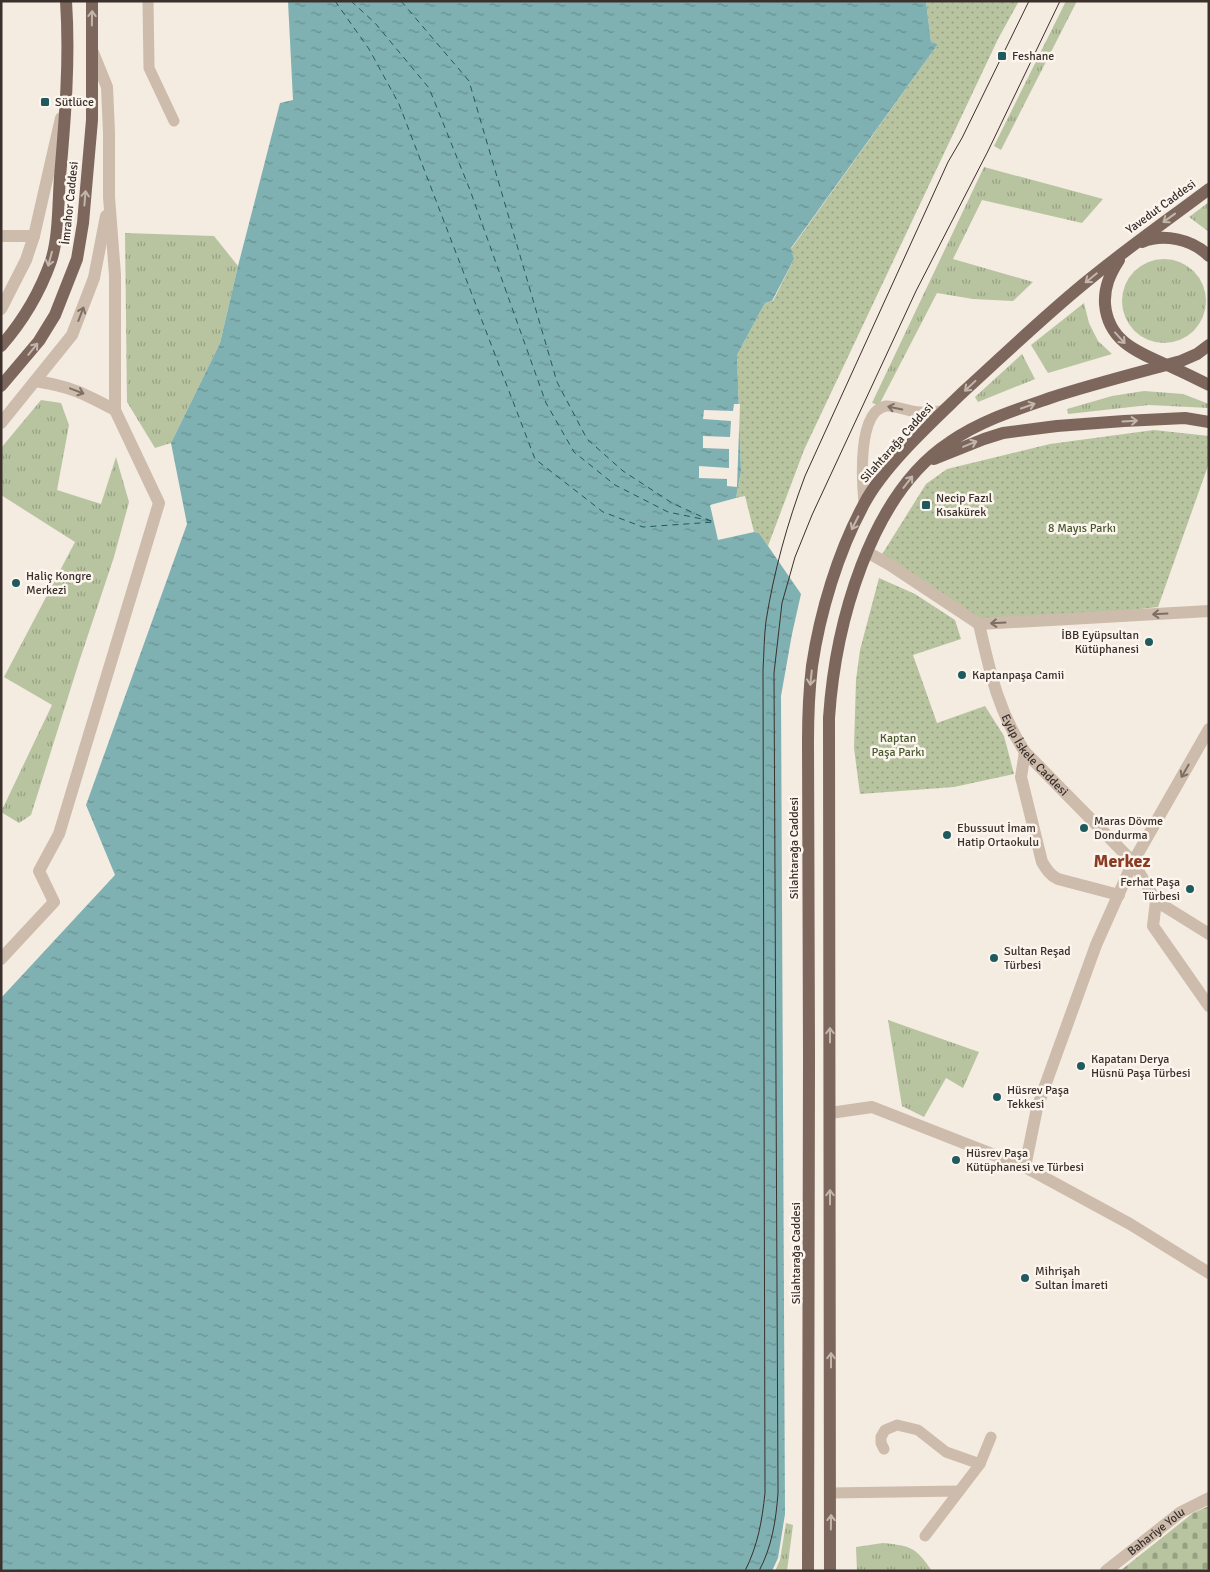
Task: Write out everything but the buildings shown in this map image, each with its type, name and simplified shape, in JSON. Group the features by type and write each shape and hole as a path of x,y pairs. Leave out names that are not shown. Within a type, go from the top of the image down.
{"main road":[{"name":"İmrahor Caddesi","path":"1,346 18,326 29,308 43,281 51,259 57,222 66,96 68,26 66,1"},
{"name":"İmrahor Caddesi","path":"1,386 39,341 55,315 77,259 83,223 92,120 92,1"},
{"name":"Yavedut Caddesi","path":"1129,248 1209,190"},
{"path":"1209,256 1192,244 1160,237 1148,240 1129,248 1109,275 1105,295 1110,327 1123,342 1139,353 1209,385"},
{"name":"Silahtarağa Caddesi","path":"808,1571 809,696 812,666 824,611 850,532 864,503 891,466 944,411 1019,340 1089,279 1129,248"},
{"path":"830,1571 832,1493 829,718 831,693 847,613 861,565 886,511 912,476 949,442 1004,414 1074,390 1166,365 1197,354 1209,345"},
{"path":"925,463 1003,433 1057,426 1185,418 1209,422"}],"street":[{"path":"1,959 54,902 39,871 59,834 158,503 115,410 115,275 109,197 110,133 107,86 92,49"},
{"path":"1,309 26,260 34,236 66,96"},
{"path":"1,423 72,335 94,278 109,197"},
{"path":"1,236 34,236"},
{"path":"35,381 61,385 82,392 115,410"},
{"path":"867,552 890,564 978,624 1209,611"},
{"name":"Eyüp İskele Caddesi","path":"978,624 995,692 1011,732 1025,752 1133,862 1156,901"},
{"path":"1025,1167 1037,1108 1096,945 1133,862 1209,730"},
{"path":"1025,752 1021,777 1042,862 1050,875 1058,879 1119,894"},
{"path":"1209,934 1156,901 1153,926 1209,1006"},
{"path":"830,1113 872,1107 1025,1167 1130,1224 1209,1273"},
{"name":"Bahariye Yolu","path":"1106,1571 1181,1512 1209,1498"}],"lane":[{"path":"148,1 149,68 174,121"},
{"path":"864,503 861,477 864,437 868,424 876,411 886,406 919,412 944,411"},
{"path":"884,1449 881,1437 885,1430 897,1425 918,1430 946,1452 980,1464"},
{"path":"925,1536 980,1464 991,1437"},
{"path":"832,1493 959,1491"}],"green space":[{"path":"926,1 1019,1 998,39 804,450 768,546 759,533 754,532 745,496 736,498 741,471 737,355 765,303 773,301 794,259 791,249 938,44 931,42"},
{"path":"1066,1 1077,1 1001,150 994,146"},
{"path":"984,167 1103,199 1082,223 982,200 953,259 1033,282 1013,301 973,299 937,293 879,405 872,403"},
{"path":"1209,202 1209,232 1189,217"},
{"path":"125,233 214,236 238,266 220,343 171,443 155,448 127,402"},
{"path":"1164,259 1180,262 1194,271 1203,285 1206,301 1203,317 1194,331 1180,340 1164,343 1148,340 1134,331 1125,317 1122,301 1125,285 1134,271 1148,262"},
{"path":"1084,303 1089,323 1098,341 1112,354 1048,373 1031,345"},
{"path":"1022,354 1035,379 978,402 975,397"},
{"path":"1144,391 1183,394 1209,404 1209,408 1149,405 1068,414 1067,409 1112,396"},
{"path":"41,400 61,403 69,425 57,490 101,504 116,457 129,502 114,557 31,815 19,823 1,812 52,705 4,677 75,542 1,495 1,448"},
{"name":"8 Mayıs Parkı","path":"1154,430 1209,436 1209,463 1158,607 976,628 881,556 926,484 947,469 1050,444"},
{"name":"Kaptan Paşa Parkı","path":"879,578 915,594 955,620 961,639 913,655 937,723 985,706 1004,736 1014,774 954,787 860,794 854,748 856,680 860,650"},
{"path":"888,1020 979,1052 963,1088 946,1078 924,1117 902,1106"},
{"path":"1209,1506 1209,1571 1120,1571 1193,1513"},
{"path":"786,1523 793,1525 787,1571 775,1571 780,1560"},
{"path":"883,1543 912,1549 917,1552 932,1571 857,1571 856,1547"}],"water":[{"path":"288,1 926,1 931,42 938,44 791,248 794,259 772,301 765,303 737,355 741,471 736,498 710,505 718,540 754,532 759,533 801,594 781,696 785,1514 778,1558 772,1571 1,1571 1,998 115,875 86,805 187,524 171,443 220,343 280,103 293,100"}],"pier":[{"path":"734,404 740,404 737,487 727,486 727,479 699,478 699,466 729,468 729,449 703,448 703,436 730,437 731,421 703,419 704,410 733,411"}],"ferry route":[{"path":"335,1 369,49 399,104 535,459 603,512 643,527 714,522"},
{"path":"351,1 375,23 429,88 470,190 546,403 574,452 615,485 668,512 712,521"},
{"path":"401,1 469,81 557,382 587,439 623,471 672,503 711,521"}],"tram line":[{"path":"745,1571 759,1533 765,1493 763,670 765,627 769,602 792,512 805,476 948,162 962,138 1029,1"},
{"path":"759,1571 773,1533 778,1493 774,673 782,603 795,557 812,515 916,291 988,151 1060,1"}],"place":[{"name":"Feshane","path":"1002,56"},
{"name":"Sütlüce","path":"45,102"},
{"name":"Necip Fazıl Kısakürek","path":"926,505"},
{"name":"Haliç Kongre Merkezi","path":"16,583"},
{"name":"İBB Eyüpsultan Kütüphanesi","path":"1149,642"},
{"name":"Kaptanpaşa Camii","path":"962,675"},
{"name":"Maras Dövme Dondurma","path":"1084,828"},
{"name":"Ebussuut İmam Hatip Ortaokulu","path":"947,835"},
{"name":"Ferhat Paşa Türbesi","path":"1190,889"},
{"name":"Sultan Reşad Türbesi","path":"994,958"},
{"name":"Kapatanı Derya Hüsnü Paşa Türbesi","path":"1081,1066"},
{"name":"Hüsrev Paşa Tekkesi","path":"997,1097"},
{"name":"Hüsrev Paşa Kütüphanesi ve Türbesi","path":"956,1160"},
{"name":"Mihrişah Sultan İmareti","path":"1025,1278"}],"district":[{"name":"Merkez","path":"1122,861"}]}
